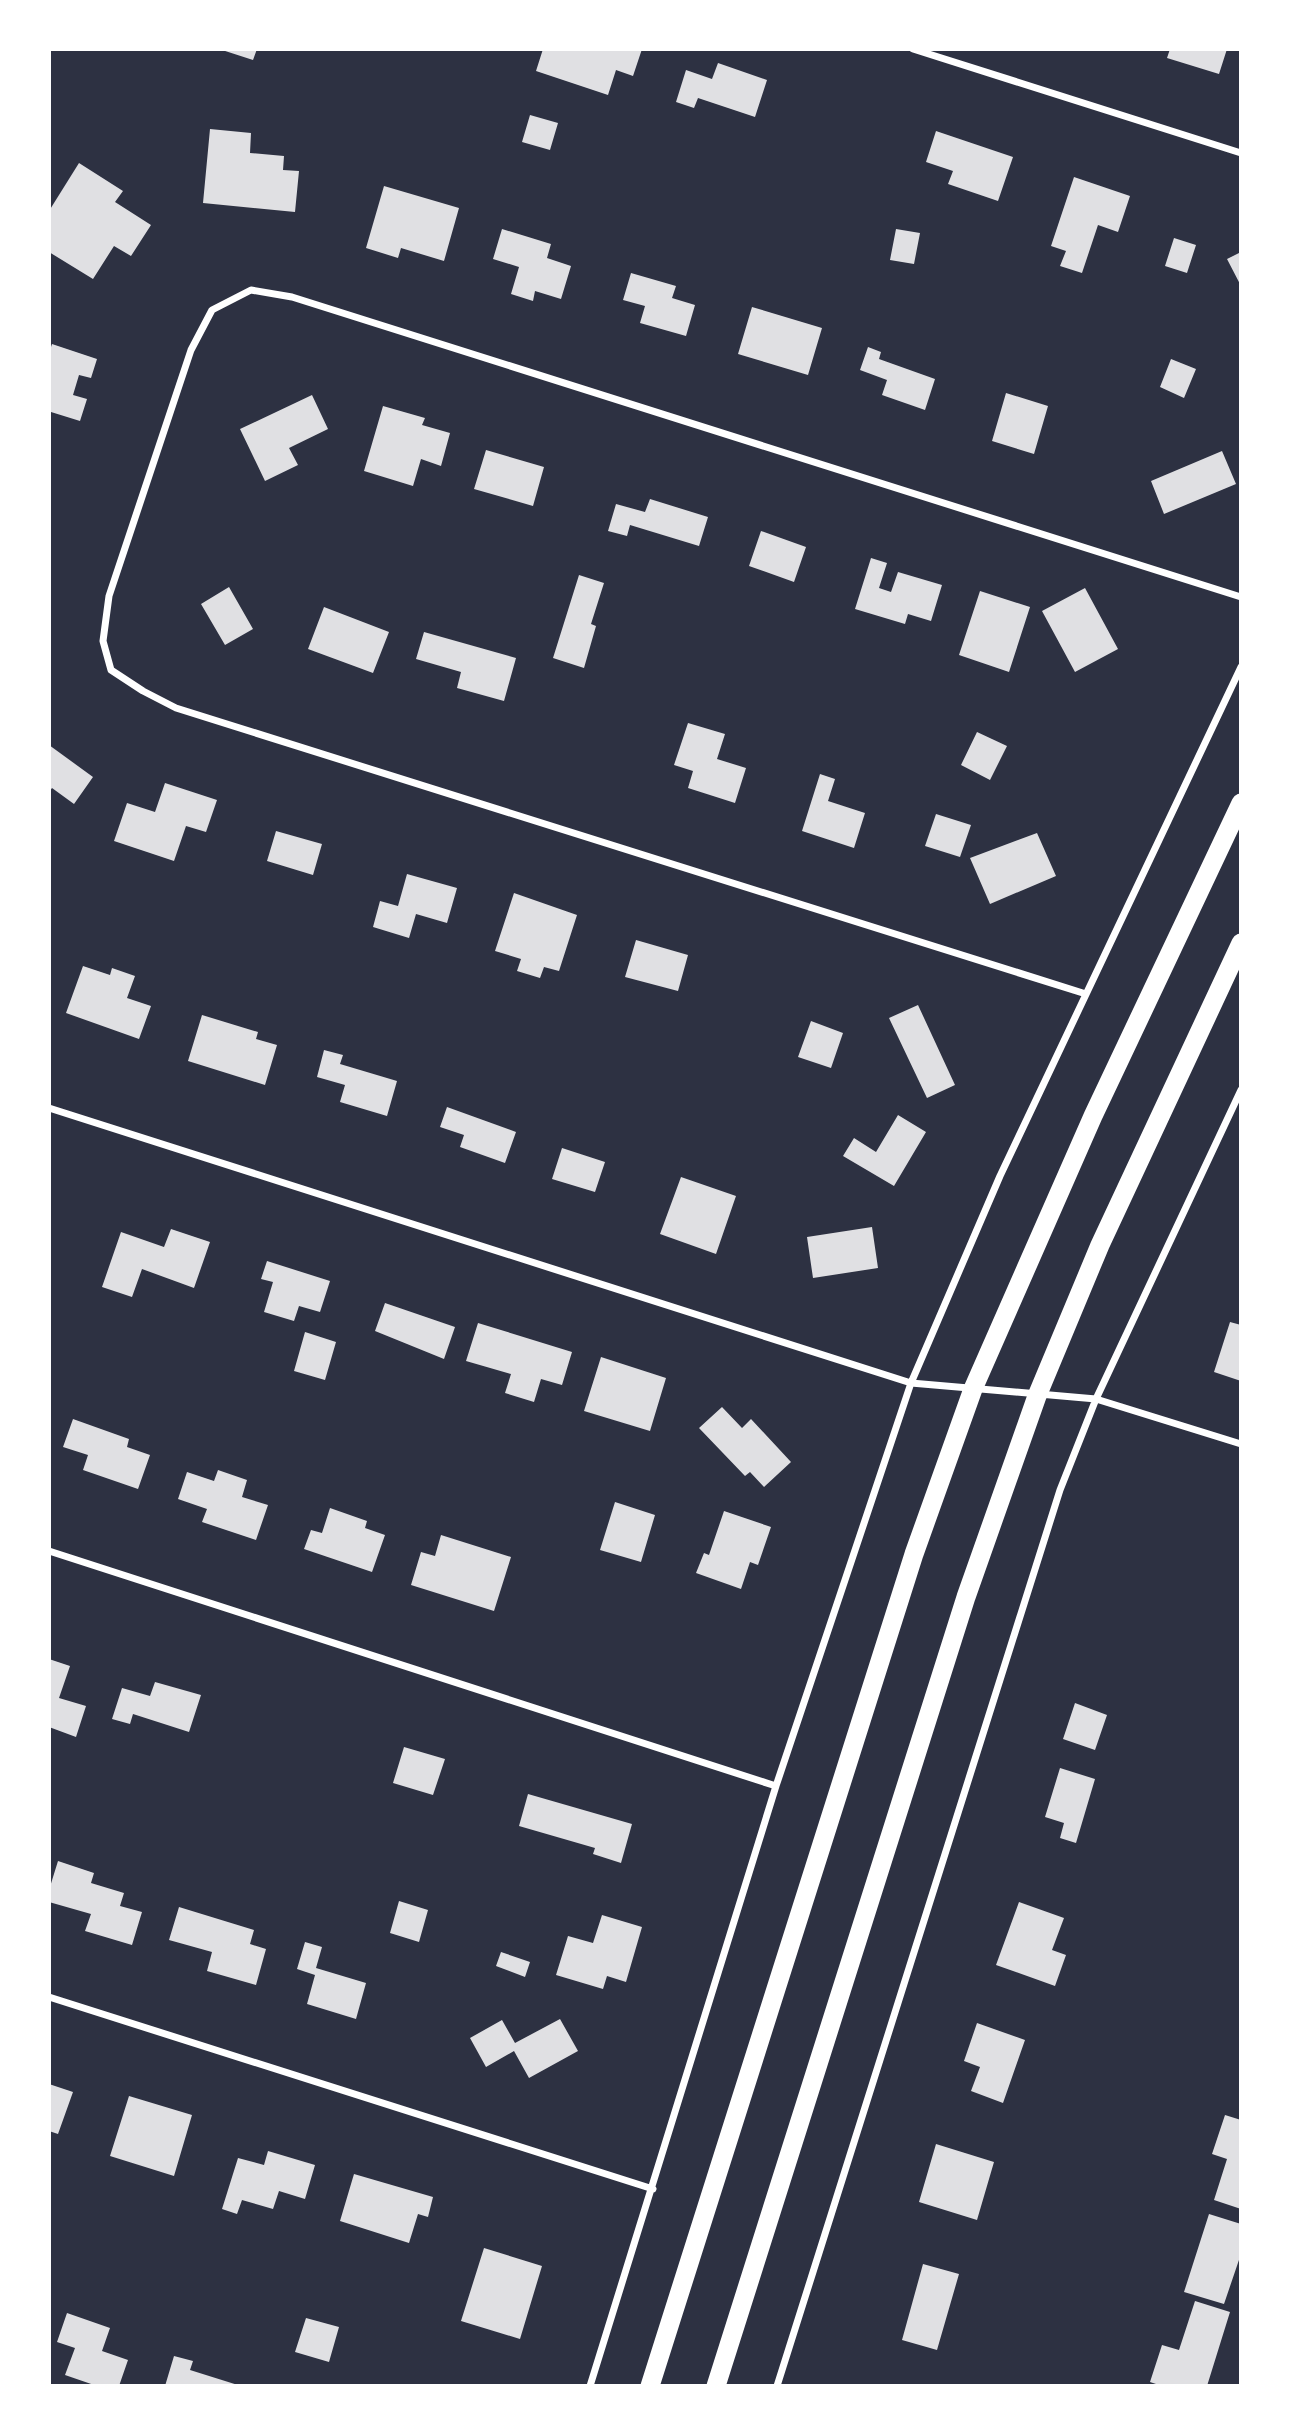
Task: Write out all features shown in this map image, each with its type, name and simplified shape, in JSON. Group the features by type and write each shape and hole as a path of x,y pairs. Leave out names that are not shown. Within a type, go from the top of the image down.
{"highway":[{"path":"650,2386 915,1554 973,1389 1093,1116 1241,803"},
{"path":"716,2386 965,1597 1037,1396 1100,1245 1241,943"}],"street":[{"path":"913,49 1241,153"},
{"path":"1086,994 176,708 111,670 103,641 109,596 167,415 191,350 212,310 251,290 305,302 1241,597"},
{"path":"590,2386 776,1786 911,1383 1000,1176 1241,667"},
{"path":"777,2386 1060,1490 1096,1399 1241,1090"},
{"path":"49,1108 911,1383 1096,1399 1241,1444"},
{"path":"49,1551 776,1786"},
{"path":"49,1997 653,2189"}],"building":[{"path":"219,49 257,49 253,60"},
{"path":"543,49 642,49 633,76 616,70 608,95 536,71"},
{"path":"1170,49 1227,49 1219,74 1167,58"},
{"path":"718,63 767,80 755,117 698,98 694,108 676,102 686,70 712,79"},
{"path":"530,115 558,123 550,150 522,142"},
{"path":"210,129 251,133 250,153 284,156 283,170 299,171 295,212 203,203"},
{"path":"936,131 1013,157 998,201 948,184 953,171 926,162"},
{"path":"79,163 123,191 115,202 151,225 131,256 114,246 93,279 49,252 49,211"},
{"path":"1074,177 1130,196 1118,232 1098,225 1082,273 1060,266 1066,251 1051,246"},
{"path":"384,186 459,208 444,261 401,248 398,258 366,248"},
{"path":"502,229 551,244 547,258 571,266 561,299 535,291 533,301 511,294 519,267 493,259"},
{"path":"896,229 920,233 914,264 890,260"},
{"path":"1174,238 1196,245 1187,273 1165,266"},
{"path":"1241,252 1241,286 1227,259"},
{"path":"631,273 676,286 672,298 695,305 686,336 640,323 645,306 623,300"},
{"path":"752,307 822,328 808,375 738,354"},
{"path":"52,344 97,359 91,378 79,375 73,395 87,399 80,421 51,412 49,417 49,353"},
{"path":"868,347 881,352 879,359 935,379 925,410 882,395 887,380 860,370"},
{"path":"1171,359 1196,369 1184,398 1160,387"},
{"path":"1006,393 1048,406 1034,454 992,441"},
{"path":"312,395 328,429 289,448 298,465 265,481 240,429"},
{"path":"383,406 425,418 422,425 450,433 441,466 421,459 413,486 364,471"},
{"path":"486,450 544,467 533,506 474,489"},
{"path":"1222,451 1236,484 1164,514 1151,481"},
{"path":"650,499 708,517 699,546 630,525 627,536 608,531 616,504 645,512"},
{"path":"761,531 806,547 794,582 749,566"},
{"path":"871,558 887,563 879,588 891,592 898,572 942,585 931,621 908,614 905,624 855,609"},
{"path":"579,575 604,583 591,624 596,626 584,668 553,658"},
{"path":"229,587 253,629 225,645 201,604"},
{"path":"1085,588 1118,649 1075,672 1042,611"},
{"path":"980,591 1030,607 1009,672 959,655"},
{"path":"324,607 389,632 373,673 308,649"},
{"path":"424,632 516,658 504,701 457,688 461,672 416,659"},
{"path":"688,723 725,734 717,759 746,768 735,803 688,788 693,771 674,765"},
{"path":"977,732 1007,746 990,780 961,765"},
{"path":"49,745 93,777 74,804 52,788 49,792"},
{"path":"820,774 835,779 828,801 865,813 854,848 802,831"},
{"path":"165,783 217,800 206,832 186,826 174,861 114,841 127,803 155,812"},
{"path":"936,814 971,825 960,857 925,846"},
{"path":"276,831 322,844 313,875 267,861"},
{"path":"1037,833 1056,876 990,904 970,858"},
{"path":"407,874 457,888 447,923 416,914 409,938 373,927 380,901 398,906"},
{"path":"514,893 577,915 559,971 544,967 540,978 517,971 521,959 495,951"},
{"path":"636,940 688,955 678,991 625,977"},
{"path":"83,966 110,975 112,968 135,976 127,998 151,1006 139,1039 66,1013"},
{"path":"918,1005 955,1085 927,1098 889,1018"},
{"path":"202,1015 258,1032 256,1039 277,1045 265,1085 188,1061"},
{"path":"811,1021 843,1033 831,1068 798,1057"},
{"path":"324,1050 343,1055 340,1064 397,1081 387,1116 340,1102 345,1085 317,1077"},
{"path":"447,1107 516,1132 505,1163 460,1147 464,1135 440,1127"},
{"path":"898,1115 926,1132 894,1186 843,1156 854,1138 876,1152"},
{"path":"562,1148 605,1162 595,1192 552,1179"},
{"path":"681,1177 736,1196 716,1254 660,1234"},
{"path":"872,1227 878,1268 813,1278 807,1237"},
{"path":"171,1229 210,1242 194,1288 142,1269 132,1297 102,1287 121,1232 164,1247"},
{"path":"267,1261 330,1281 320,1312 299,1306 294,1321 264,1312 273,1282 261,1279"},
{"path":"385,1303 455,1327 444,1359 375,1331"},
{"path":"1230,1322 1241,1325 1241,1381 1214,1372"},
{"path":"478,1323 572,1352 562,1385 541,1379 534,1402 505,1393 511,1374 466,1361"},
{"path":"305,1332 336,1342 325,1380 294,1371"},
{"path":"601,1357 666,1378 650,1431 584,1411"},
{"path":"722,1407 742,1428 751,1419 791,1462 764,1487 750,1472 745,1476 699,1428"},
{"path":"73,1419 129,1439 127,1447 150,1455 138,1489 83,1470 88,1455 63,1447"},
{"path":"218,1470 247,1480 242,1497 268,1505 256,1540 202,1522 207,1509 178,1499 187,1472 214,1481"},
{"path":"615,1502 655,1515 641,1562 600,1550"},
{"path":"330,1508 367,1521 365,1528 385,1535 372,1572 304,1549 311,1530 322,1533"},
{"path":"724,1511 771,1527 758,1565 750,1562 741,1589 696,1573 704,1553 709,1555"},
{"path":"441,1535 511,1557 494,1611 411,1585 421,1552 435,1556"},
{"path":"49,1659 70,1666 59,1698 86,1706 76,1737 49,1727"},
{"path":"155,1682 201,1695 189,1732 133,1714 130,1724 112,1719 122,1688 150,1696"},
{"path":"1075,1703 1107,1715 1095,1750 1063,1739"},
{"path":"404,1747 445,1759 433,1795 393,1783"},
{"path":"1060,1768 1095,1779 1076,1843 1060,1838 1064,1823 1045,1817"},
{"path":"528,1794 632,1824 621,1863 593,1854 595,1848 519,1826"},
{"path":"58,1861 94,1873 91,1883 124,1893 120,1906 142,1912 132,1945 85,1931 91,1914 49,1902 49,1890"},
{"path":"399,1901 428,1910 419,1942 390,1933"},
{"path":"1019,1902 1064,1918 1052,1950 1066,1955 1055,1986 996,1965"},
{"path":"179,1907 254,1930 250,1944 266,1949 256,1985 207,1971 212,1952 169,1940"},
{"path":"602,1915 642,1927 626,1982 607,1976 603,1989 556,1975 568,1936 593,1943"},
{"path":"305,1942 322,1947 316,1968 366,1983 356,2019 307,2004 315,1975 297,1969"},
{"path":"501,1952 530,1962 525,1977 496,1966"},
{"path":"560,2019 578,2051 529,2078 514,2051 486,2067 470,2038 502,2020 515,2043"},
{"path":"977,2023 1025,2040 1003,2103 971,2091 980,2067 964,2061"},
{"path":"49,2084 73,2092 58,2134 49,2131"},
{"path":"129,2096 192,2115 174,2176 110,2156"},
{"path":"1225,2115 1241,2120 1241,2209 1214,2200 1227,2159 1212,2154"},
{"path":"936,2144 994,2162 977,2220 919,2202"},
{"path":"268,2151 315,2165 305,2199 279,2191 273,2209 242,2200 237,2214 222,2209 238,2158 264,2165"},
{"path":"354,2174 433,2197 428,2217 418,2214 409,2243 340,2221"},
{"path":"1209,2214 1241,2224 1241,2254 1224,2304 1184,2292"},
{"path":"484,2248 542,2266 520,2339 461,2321"},
{"path":"923,2264 959,2274 937,2350 902,2340"},
{"path":"1195,2301 1230,2312 1207,2386 1162,2386 1150,2382 1162,2345 1179,2350"},
{"path":"67,2313 110,2328 102,2351 128,2360 119,2386 97,2386 65,2375 75,2348 57,2342"},
{"path":"306,2318 339,2327 329,2362 295,2352"},
{"path":"174,2356 193,2361 190,2370 241,2386 165,2386"}]}
